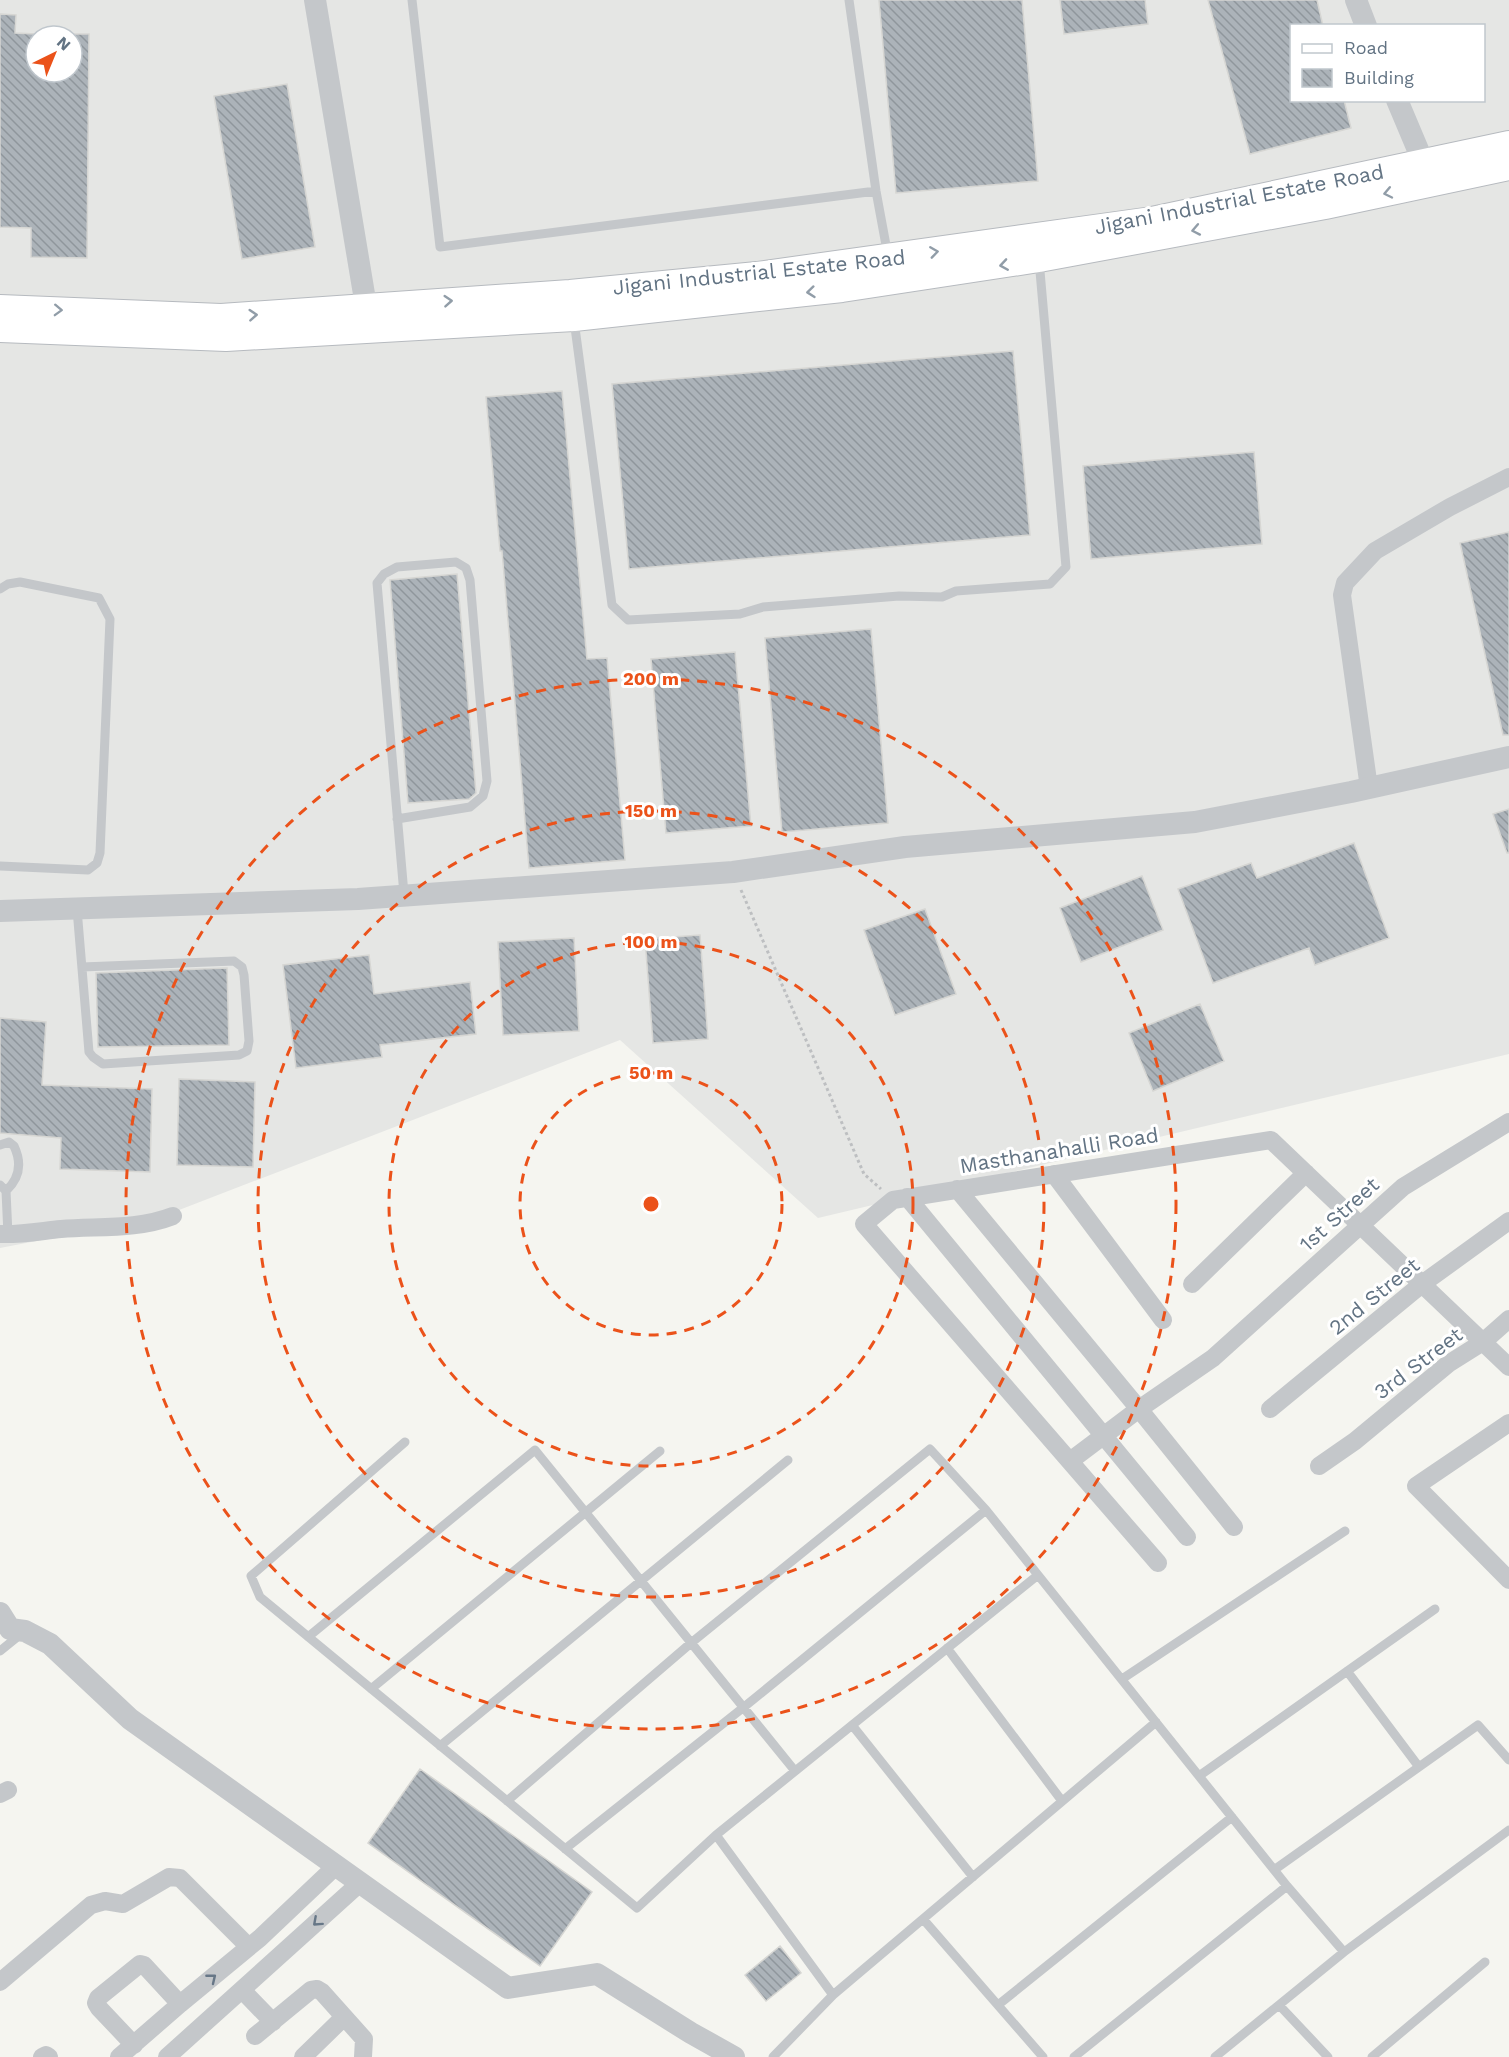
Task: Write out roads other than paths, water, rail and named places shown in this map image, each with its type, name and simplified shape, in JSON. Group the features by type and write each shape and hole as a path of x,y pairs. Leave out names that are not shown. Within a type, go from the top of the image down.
{"main road":[{"name":"Jigani Industrial Estate Road","path":"0,329 226,338 368,318 629,287 757,276 889,258 1152,220 1427,173 1508,162"},
{"name":"Jigani Industrial Estate Road","path":"0,308 221,317 368,318 430,325 574,318 842,289 1039,259 1325,206 1427,173"}],"street":[{"path":"315,0 368,318"},
{"path":"1356,0 1365,24"},
{"path":"1398,102 1427,173"},
{"path":"1369,788 1342,596 1345,583 1375,551 1450,507 1509,477"},
{"path":"0,911 358,899 733,872 905,847 1195,822 1369,788 1509,757"},
{"name":"1st Street","path":"1070,1461 1139,1409 1213,1358 1403,1187 1509,1122"},
{"name":"Masthanahalli Road","path":"900,1199 1271,1140 1509,1367"},
{"path":"1192,1284 1306,1173"},
{"path":"1054,1174 1163,1320"},
{"path":"957,1189 1139,1409 1233,1527"},
{"path":"1158,1563 864,1224 900,1199 1104,1435 1187,1537"},
{"path":"4,1234 132,1226 172,1216"},
{"name":"2nd Street","path":"1270,1409 1422,1284 1509,1221"},
{"name":"3rd Street","path":"1319,1466 1355,1442 1448,1364 1483,1342 1509,1319"},
{"path":"1509,1423 1416,1486 1509,1580"},
{"path":"0,1613 10,1629 25,1631 50,1644 130,1719 508,1988 597,1974 734,2057"},
{"path":"119,2057 255,1942 336,1866"},
{"path":"0,1982 90,1905 105,1901 123,1904 169,1877 180,1878 255,1942 279,1956"},
{"path":"168,2057 360,1883"},
{"path":"134,2045 99,2008 96,2003 98,1998 140,1964 144,1965 180,2004"},
{"path":"255,2036 311,1990 316,1989 322,1992 364,2039 363,2057"},
{"path":"242,1990 273,2022"},
{"path":"303,2057 344,2017"},
{"path":"42,2057 46,2055 49,2057"}],"lane":[{"path":"412,0 440,247 876,191"},
{"path":"849,0 876,191 889,258"},
{"path":"574,318 612,605 628,620 740,614 763,607 899,596 942,597 956,591 1050,584 1066,567 1039,259"},
{"path":"398,819 470,807 483,796 487,782 470,580 466,568 456,562 397,567 384,574 377,583 404,894"},
{"path":"0,589 8,584 20,582 99,598 110,619 100,853 97,863 88,870 0,866"},
{"path":"77,909 89,1052 93,1057 103,1064 239,1056 247,1051 249,1041 244,975 242,967 234,960 82,967"},
{"path":"0,1145 9,1142 14,1146 19,1165 14,1184 3,1188 4,1234"},
{"path":"405,1442 251,1576 260,1597 637,1908 716,1835 1038,1575"},
{"path":"507,1801 691,1643 930,1449 986,1510 1274,1870 1344,1952"},
{"path":"308,1637 535,1450 795,1771"},
{"path":"371,1689 660,1451"},
{"path":"440,1746 788,1460"},
{"path":"565,1849 986,1510"},
{"path":"1122,1679 1345,1532"},
{"path":"1199,1776 1435,1609"},
{"path":"0,1651 25,1631"},
{"path":"947,1648 1062,1801"},
{"path":"1347,1671 1419,1767"},
{"path":"773,2057 833,1995 1156,1722"},
{"path":"852,1725 973,1877"},
{"path":"1274,1870 1478,1725 1509,1760"},
{"path":"998,2005 1232,1817"},
{"path":"1215,2057 1344,1952 1509,1830"},
{"path":"716,1835 833,1995"},
{"path":"1074,2057 1287,1886"},
{"path":"923,1919 1043,2057"},
{"path":"1372,2057 1485,1962"},
{"path":"1279,2005 1328,2057"}]}
